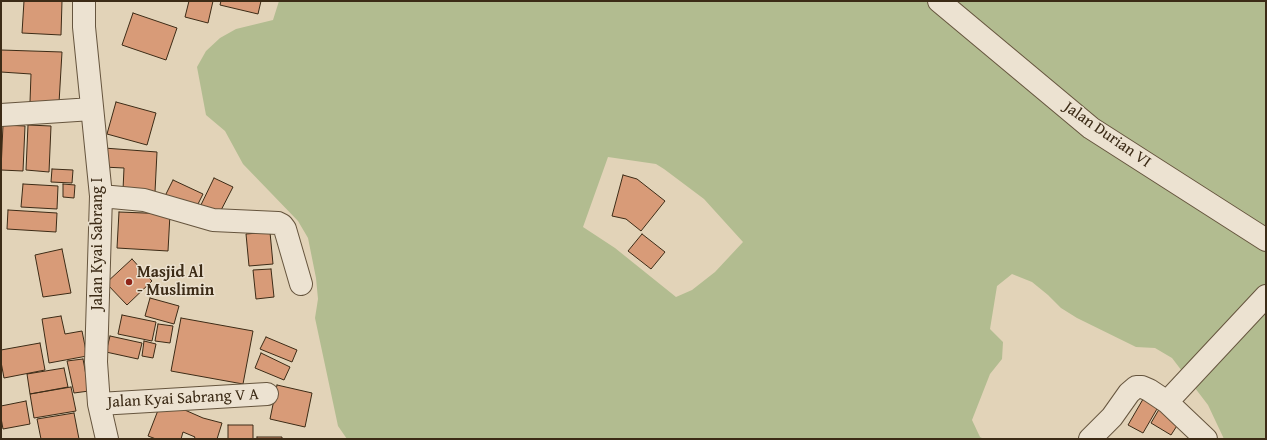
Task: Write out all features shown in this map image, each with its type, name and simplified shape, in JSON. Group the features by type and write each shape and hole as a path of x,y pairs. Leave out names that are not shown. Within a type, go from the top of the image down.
{"street":[{"name":"Jalan Kyai Sabrang I","path":"84,1 84,27 101,196 96,362 99,404 107,439"},
{"name":"Jalan Durian VI","path":"939,1 1091,128 1266,240"},
{"path":"1,115 92,109"},
{"path":"101,196 144,200 213,220 278,223 285,229 301,284"},
{"path":"1167,402 1266,296"},
{"path":"1090,439 1112,417 1129,393 1136,388 1142,387 1167,402 1206,439"},
{"name":"Jalan Kyai Sabrang V A","path":"99,404 267,394"}],"green space":[{"path":"279,1 1266,1 1266,439 1224,439 1208,405 1172,358 1155,348 1136,347 1077,318 1061,308 1032,282 1012,274 997,286 990,329 1003,342 1002,359 990,374 972,420 980,437 984,439 347,439 338,426 315,318 318,299 316,278 308,238 298,221 243,164 225,131 206,115 197,67 206,51 220,38 236,29 273,20","holes":["608,157 656,164 704,199 743,242 715,272 692,290 676,297 615,248 583,227"]}],"building":[{"path":"24,1 62,1 61,35 22,33"},
{"path":"189,1 213,1 208,23 185,17"},
{"path":"221,1 261,1 258,14 220,5"},
{"path":"133,13 177,28 166,60 122,45"},
{"path":"1,50 62,52 59,103 30,102 31,74 1,72"},
{"path":"116,102 156,113 147,145 107,134"},
{"path":"3,125 25,126 23,171 1,170"},
{"path":"28,125 51,126 49,172 26,170"},
{"path":"104,148 157,152 155,192 123,190 124,168 103,167"},
{"path":"52,169 73,170 72,183 51,182"},
{"path":"623,175 637,179 665,201 641,231 626,219 612,216"},
{"path":"214,178 233,187 217,218 199,209"},
{"path":"173,180 203,194 194,212 164,198"},
{"path":"23,184 58,186 57,209 21,207"},
{"path":"63,184 75,185 74,198 63,197"},
{"path":"8,210 57,213 56,232 7,229"},
{"path":"119,212 170,214 168,251 117,248"},
{"path":"270,232 273,264 249,266 246,234"},
{"path":"642,234 665,252 651,269 628,251"},
{"path":"62,249 71,293 43,297 35,255"},
{"name":"Masjid Al - Muslimin","path":"132,259 152,281 127,305 106,283"},
{"path":"271,269 274,297 256,299 253,270"},
{"path":"150,298 179,306 174,324 145,316"},
{"path":"122,315 156,322 152,341 118,334"},
{"path":"61,316 65,334 82,331 87,356 49,363 42,319"},
{"path":"181,318 253,331 243,384 171,371"},
{"path":"158,324 173,326 170,343 155,341"},
{"path":"110,336 142,343 138,359 106,352"},
{"path":"266,337 297,350 292,362 260,349"},
{"path":"144,341 156,344 153,358 142,356"},
{"path":"40,343 45,370 4,378 1,362 1,350"},
{"path":"261,353 290,367 284,380 255,368"},
{"path":"83,359 89,391 74,393 67,361"},
{"path":"64,368 68,387 30,394 27,374"},
{"path":"277,385 312,393 305,427 270,419"},
{"path":"71,387 76,411 34,418 30,394"},
{"path":"1146,394 1161,402 1143,433 1128,425"},
{"path":"162,400 203,418 222,423 217,439 194,439 195,437 183,432 181,439 156,439 148,436"},
{"path":"26,401 30,424 3,429 1,406"},
{"path":"1161,406 1182,418 1171,435 1151,423"},
{"path":"74,413 79,439 41,439 37,419"},
{"path":"228,425 253,425 253,439 228,439"},
{"path":"257,437 282,437 282,439 257,439"}],"place":[{"name":"Masjid Al - Muslimin","path":"129,282"}]}
